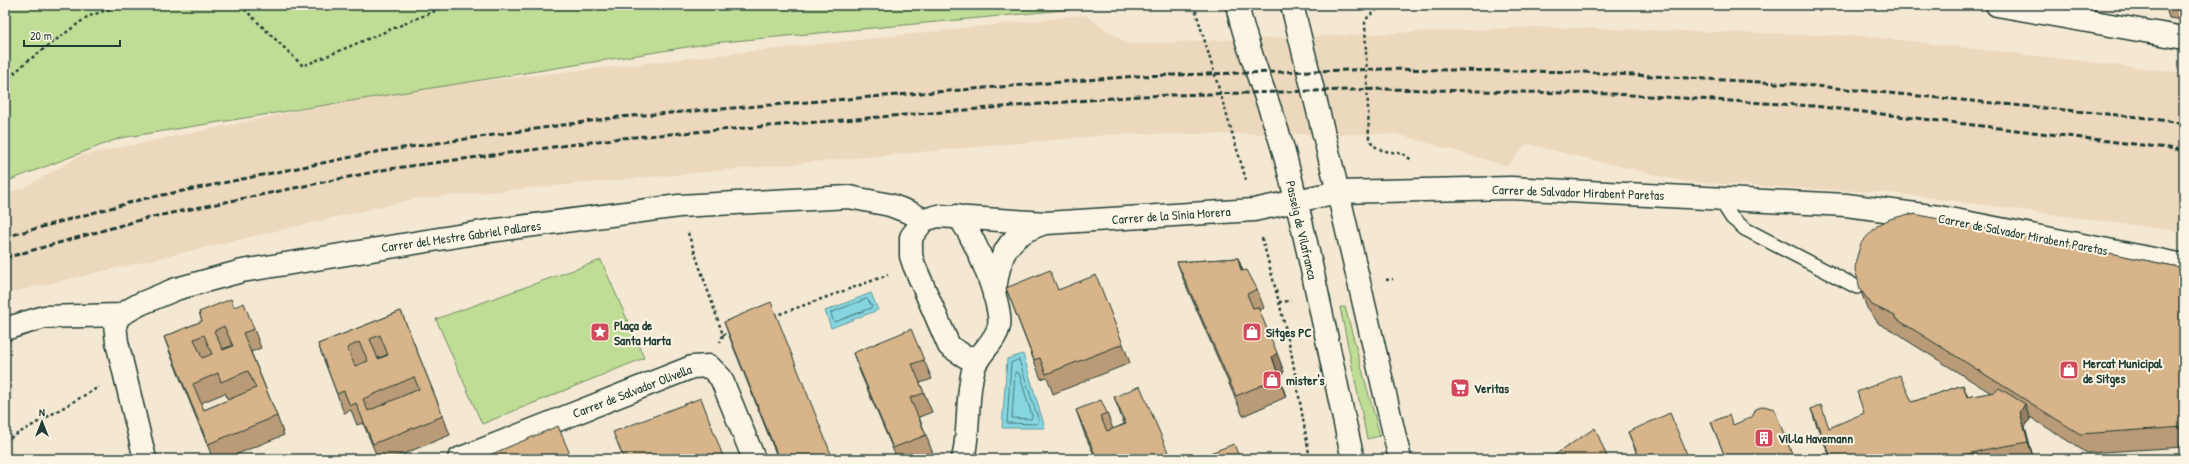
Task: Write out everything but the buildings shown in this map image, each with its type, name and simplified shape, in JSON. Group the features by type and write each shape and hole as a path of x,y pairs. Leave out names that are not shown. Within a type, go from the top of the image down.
{"street":[{"name":"Passeig de Vilafranca","path":"1237,5 1246,39 1282,148 1296,201 1353,459"},
{"path":"1292,5 1338,192 1400,459"},
{"path":"1997,5 2184,38"},
{"name":"Carrer de Salvador Mirabent Paretas","path":"1296,201 1338,192 1512,188 1846,205 1862,209 1939,217 2184,265"},
{"name":"Carrer del Mestre Gabriel Pallares","path":"5,329 44,318 120,315 140,304 176,289 242,271 482,232 679,206 849,197 890,205 924,220"},
{"name":"Carrer de la Sínia Morera","path":"924,220 938,216 957,216 1046,223 1254,210 1296,201"},
{"path":"1862,209 1879,227"},
{"name":"Carrer de la Sínia Morera","path":"957,216 971,233 994,295 999,315 999,326 994,338 979,357 973,370 967,443 963,459"},
{"path":"924,220 911,237 911,256 914,265 949,346 966,357 979,357"},
{"name":"Carrer de la Sínia Morera","path":"994,295 997,277 1008,245 1017,235 1046,223"},
{"path":"120,315 115,324 124,372 145,459"},
{"name":"Carrer de Salvador Olivella","path":"459,459 692,366 709,366 721,378 754,459"}],"lane":[{"path":"1719,198 1732,218 1745,229 1857,286"}],"path":[{"path":"5,82 25,64 87,17 120,5"},
{"path":"240,5 303,66 449,5"},
{"path":"1194,5 1233,133"},
{"path":"1379,150 1372,146 1369,138 1365,22 1368,16 1382,5"},
{"path":"679,206 723,335 709,366"},
{"path":"767,319 914,265"},
{"path":"1279,302 1291,351 1310,459"},
{"path":"723,335 738,330"},
{"path":"5,441 124,372"}],"shaded area":[{"path":"1085,15 1128,44 1536,27 1865,36 2184,73 2184,232 1894,193 1685,182 1527,144 1507,166 1396,134 1118,134 414,199 5,294 5,193 22,189 79,156 400,90"}],"green space":[{"path":"5,5 1118,5 712,43 120,138 5,182"},
{"path":"601,260 644,358 482,424 436,319"},
{"path":"1340,307 1345,307 1380,436 1367,439"}],"water":[{"path":"871,293 878,310 831,328 825,311"},
{"path":"1023,354 1045,428 1002,428 1007,359"}],"railway":[{"path":"5,237 143,199 382,151 619,117 1137,76 1384,69 1582,72 1794,84 2149,118 2184,124"},
{"path":"5,258 147,218 388,169 621,138 1139,96 1385,89 1614,94 1814,106 2184,150"}],"place":[{"name":"Plaça de Santa Marta","path":"600,332"},
{"name":"Sitges PC","path":"1252,332"},
{"name":"Mercat Municipal de Sitges","path":"2069,370"},
{"name":"mister's","path":"1272,380"},
{"name":"Veritas","path":"1460,388"},
{"name":"Vil·la Havemann","path":"1764,438"}]}
